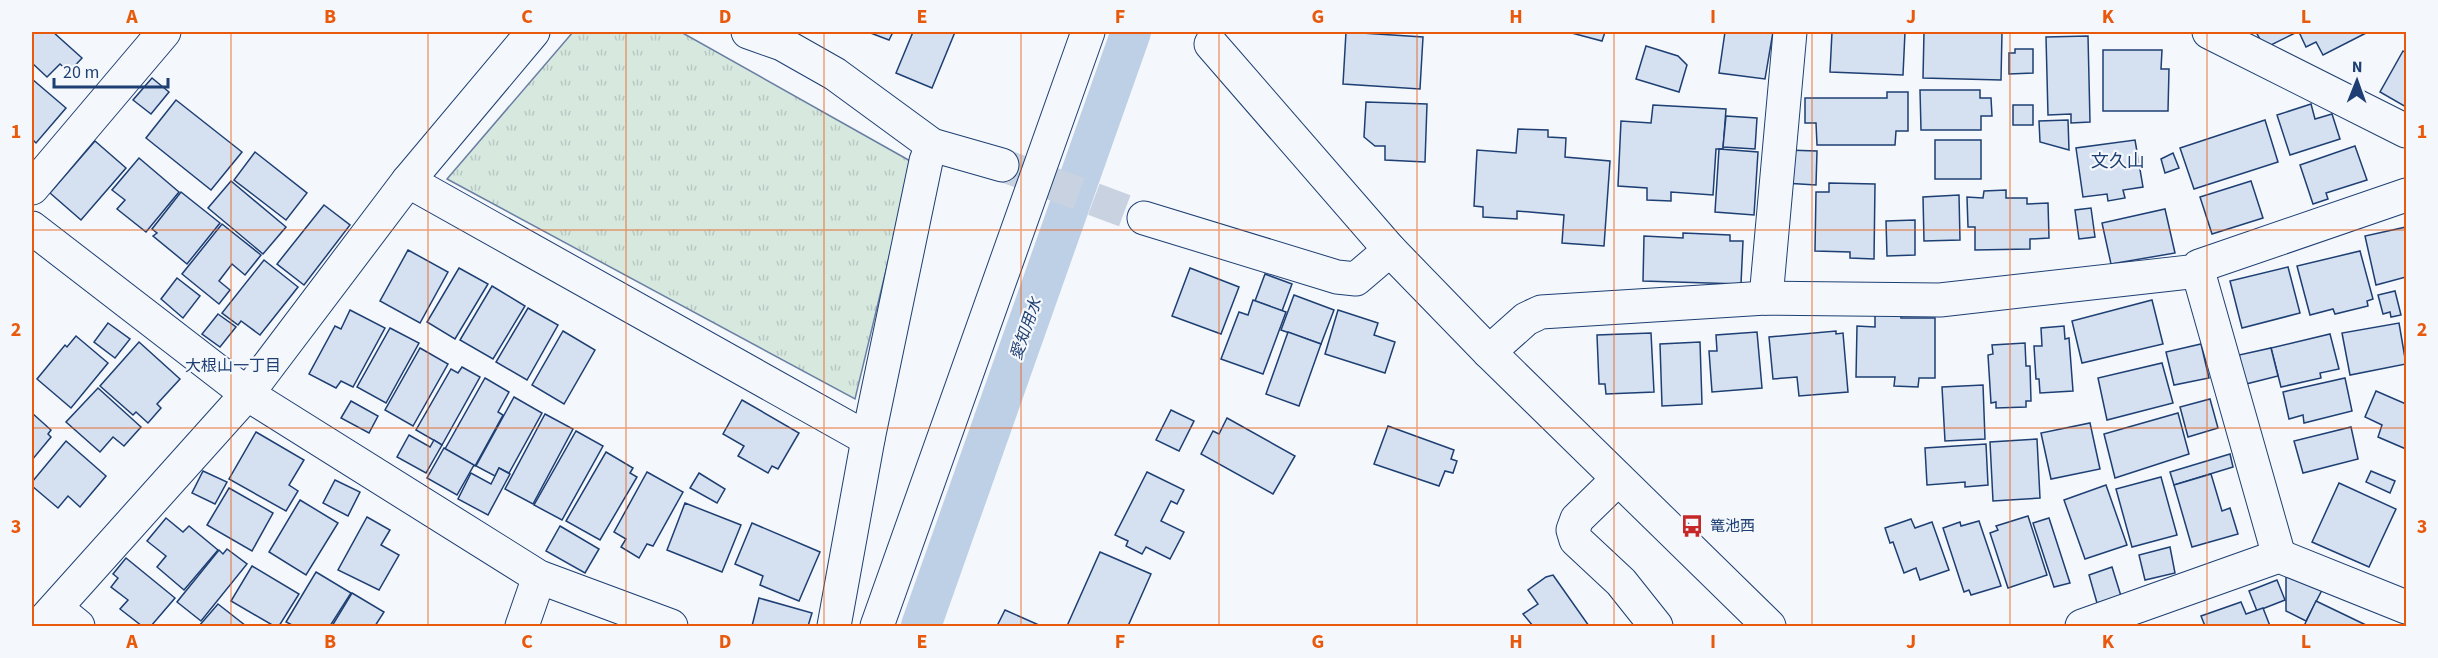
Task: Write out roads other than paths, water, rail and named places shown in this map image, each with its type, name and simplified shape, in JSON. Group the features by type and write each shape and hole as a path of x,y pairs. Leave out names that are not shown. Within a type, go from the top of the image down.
{"street":[{"path":"32,188 164,32"},
{"path":"58,620 247,394 408,181 533,32"},
{"path":"748,32 782,44 835,74 932,145 1002,165"},
{"path":"877,627 1088,32"},
{"path":"1766,298 1790,32"},
{"path":"2209,32 2406,130"},
{"path":"1211,44 1390,250 1489,352 1770,627"},
{"path":"834,627 868,439 926,161 932,145"},
{"path":"408,181 868,439"},
{"path":"2279,556 2198,271 2199,266 2406,195"},
{"path":"1144,218 1337,277 1356,279 1390,250"},
{"path":"32,228 247,394 539,577 671,627"},
{"path":"1489,352 1526,319 1541,312 1766,298 1940,300 2198,271"},
{"path":"1618,479 1577,519 1574,530 1576,540 1621,582 1656,627"},
{"path":"2100,624 2279,556 2406,607"},
{"path":"522,627 539,577"},
{"path":"2403,627 2406,619"}],"waterway":[{"name":"愛知用水","path":"921,626 1131,32"}],"tunnel":[{"path":"1002,165 1144,218"}],"place":[{"name":"篭池西","path":"1692,526"}],"district":[{"name":"文久山","path":"2118,161"},
{"name":"大根山一丁目","path":"233,366"}]}
